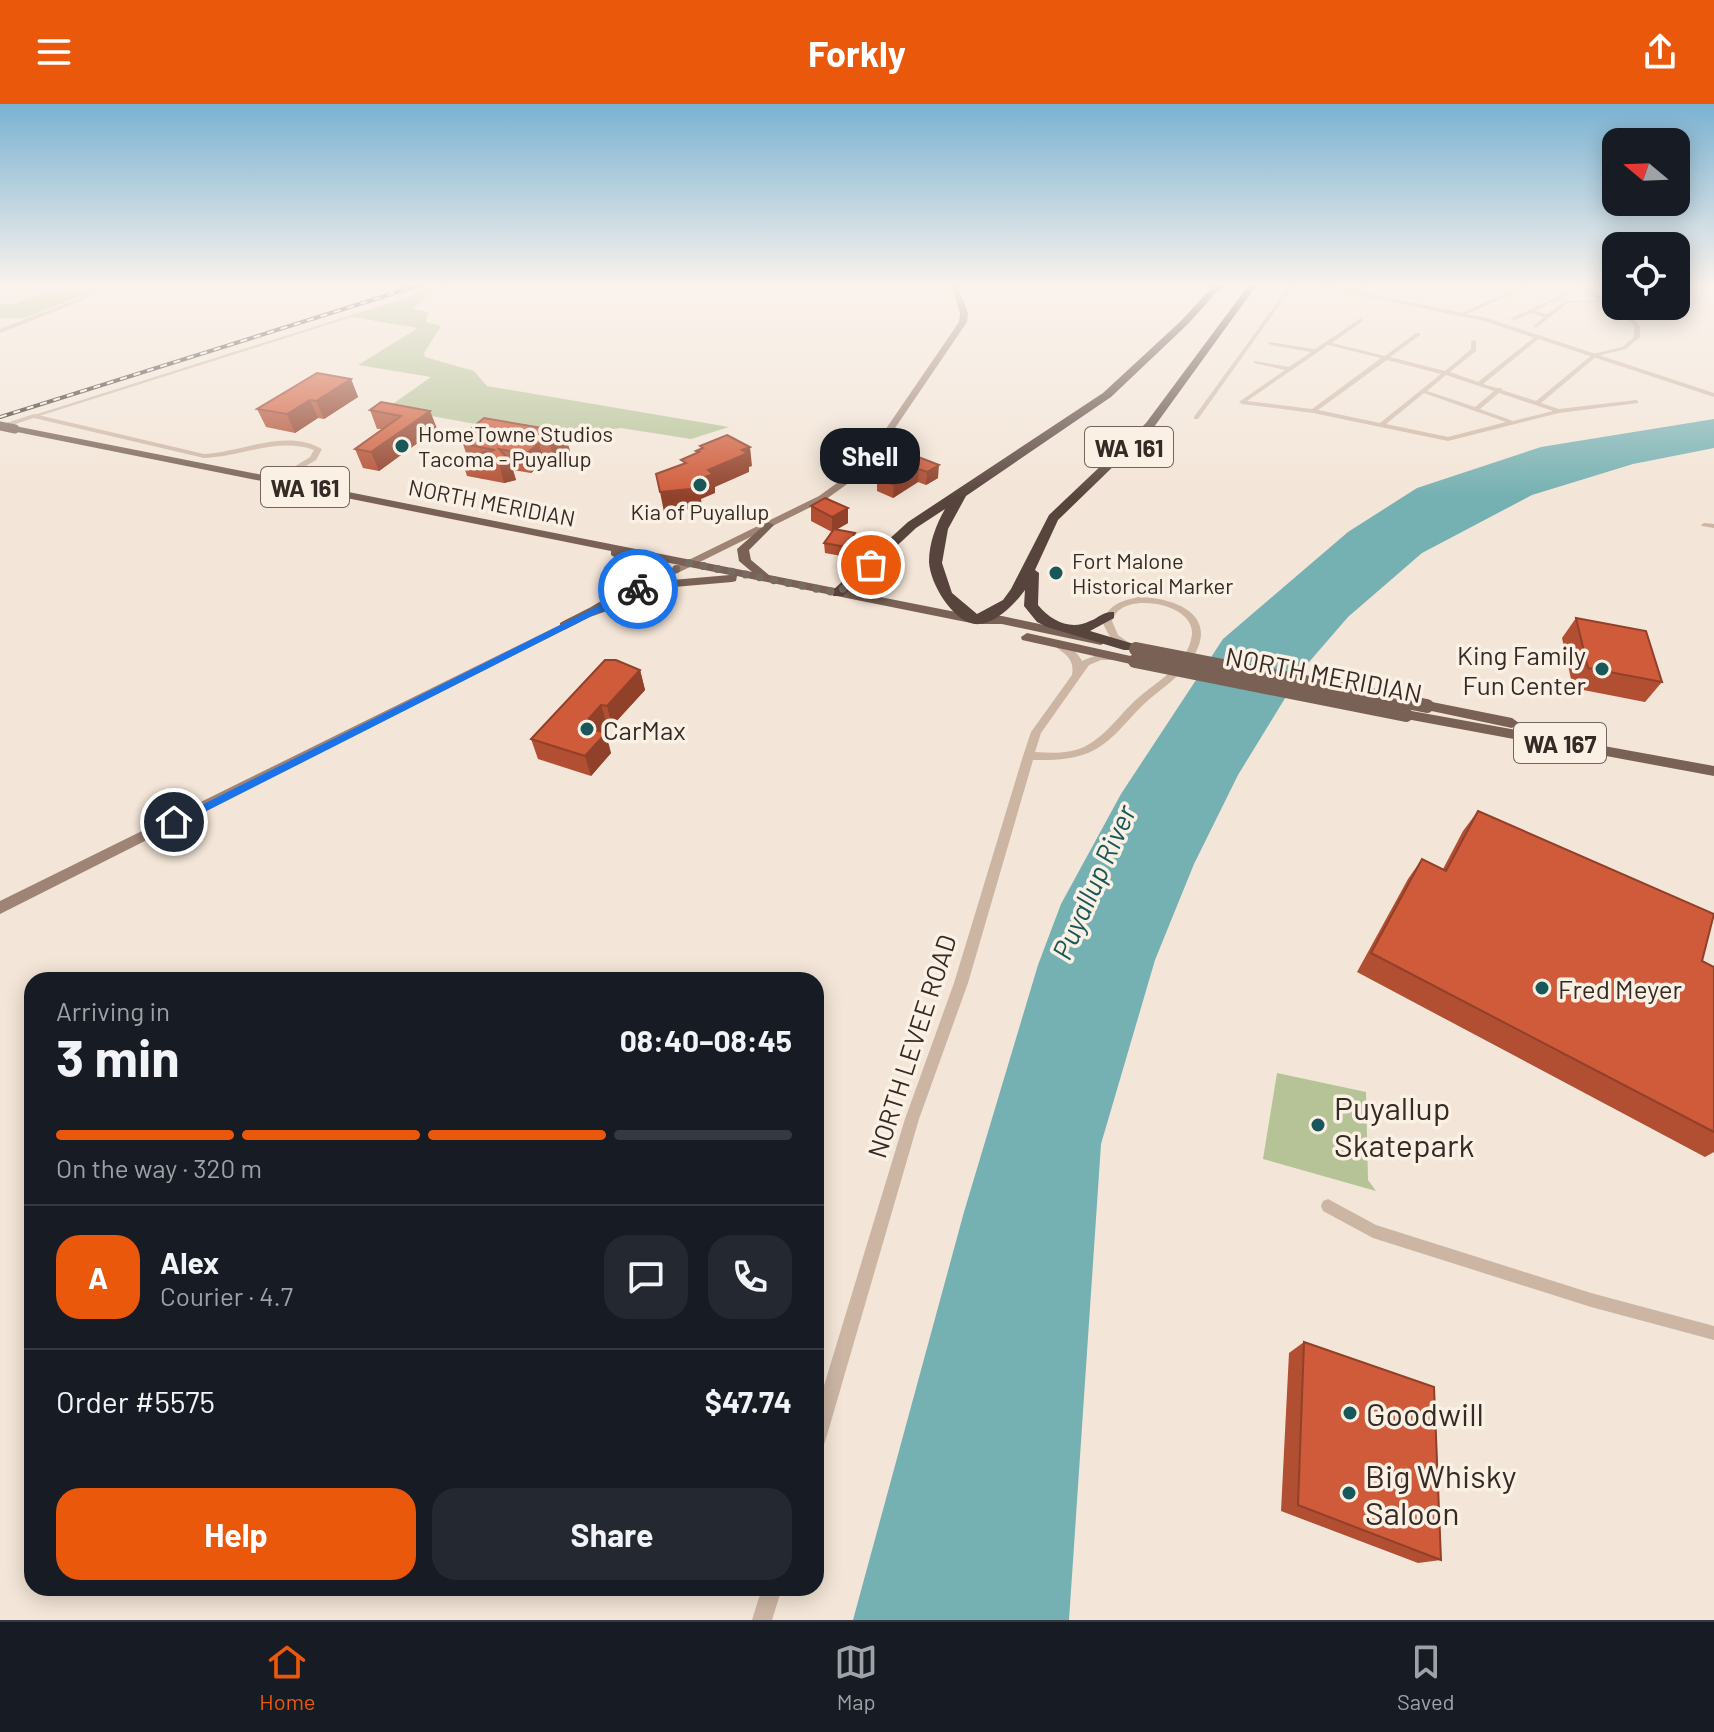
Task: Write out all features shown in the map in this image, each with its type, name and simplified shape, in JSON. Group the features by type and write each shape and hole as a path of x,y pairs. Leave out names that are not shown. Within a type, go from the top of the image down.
{"highway":[{"name":"WA 161","path":"838,593 912,525 1107,395 1148,357"},
{"name":"WA 161","path":"976,620 1009,604 1026,577 1043,532 1053,518 1150,425 1200,357"},
{"name":"WA 167","path":"960,495 943,519 935,544 936,560 943,588 953,602 976,620"},
{"name":"WA 167","path":"1034,554 1031,606 1042,619 1130,653"},
{"path":"1069,629 1089,627 1109,615"}],"main road":[{"path":"0,908 822,498 864,465 939,357"},
{"name":"NORTH MERIDIAN","path":"5,427 976,620 1009,632 1056,643 1130,653 1427,706 1714,761"},
{"path":"768,525 747,544 743,555 748,565 771,580"},
{"path":"564,626 617,595 633,578 635,571 632,562 595,545"},
{"path":"591,613 681,582 716,578 771,580"},
{"name":"NORTH MERIDIAN","path":"976,620 1002,620 1130,653 1406,715 1714,771"}],"street":[{"path":"5,427 221,357"},
{"path":"1196,418 1240,357"},
{"path":"1307,357 1242,402 1313,411 1448,439 1559,411 1636,402"},
{"path":"1375,357 1480,383 1559,411"},
{"path":"1313,411 1386,357"},
{"path":"1381,425 1466,357"},
{"path":"1480,383 1513,357"},
{"path":"1539,402 1593,357"},
{"path":"1600,357 1714,395"},
{"path":"1256,362 1289,369"},
{"path":"1477,408 1500,389"},
{"path":"1423,391 1511,422"},
{"path":"34,416 204,456 225,455 281,443 318,449 313,458 276,482"},
{"path":"1704,525 1714,526"},
{"path":"1028,756 1075,754 1100,742 1147,695 1181,668 1194,646 1197,633 1193,620 1168,604 1135,600 1118,605 1109,615 1110,631 1130,653"},
{"path":"1056,643 1077,659 1076,678"},
{"name":"NORTH LEVEE ROAD","path":"824,1415 912,1119 961,983 1028,756 1045,717 1093,659 1130,653"},
{"path":"1328,1206 1373,1231 1631,1312 1714,1333"},
{"path":"762,1620 770,1596"}],"green space":[{"path":"371,357 425,357 474,371 487,386 729,427 691,439 621,428 548,437 387,408 431,377 358,365"},
{"name":"Puyallup Skatepark","path":"1277,1073 1366,1092 1368,1180 1376,1191 1263,1159"}],"water":[{"name":"Puyallup River","path":"1714,419 1714,448 1633,464 1532,495 1422,553 1348,617 1303,669 1238,775 1194,864 1155,960 1101,1144 1069,1620 853,1620 964,1212 1038,965 1061,904 1121,794 1223,639 1348,532 1417,488 1541,447"}],"building":[{"path":"317,373 351,379 316,401 310,400 287,414 257,409"},
{"path":"381,402 430,411 371,452 355,449 401,416 370,410"},
{"path":"484,418 565,432 550,445 539,443 526,454 499,449 510,461 499,464 461,457 495,450 463,444 478,432 468,431"},
{"path":"727,435 750,447 742,450 748,453 708,470 713,474 698,480 700,488 660,492 656,474 686,463 681,460 699,452 696,451 703,448 700,446"},
{"path":"913,455 939,465 927,472 919,469 894,485 877,478"},
{"path":"825,498 848,508 832,517 811,506"},
{"path":"834,529 855,533 846,547 824,543"},
{"path":"1576,618 1646,631 1662,682 1588,668"},
{"path":"605,660 616,660 640,670 607,706 601,705 582,726 606,733 585,756 531,739"},
{"name":"Fred Meyer","path":"1478,811 1714,914 1702,961 1714,967 1714,1132 1371,953 1422,859 1446,871"},
{"path":"1304,1342 1434,1387 1441,1560 1298,1505"}],"railway":[{"path":"0,417 192,357"}],"way so far":[{"path":"638,589 688,563 838,593 871,565"}],"place":[{"name":"HomeTowne Studios Tacoma - Puyallup","path":"402,446"},
{"name":"Kia of Puyallup","path":"700,485"},
{"name":"Shell","path":"871,565"},
{"name":"Fort Malone Historical Marker","path":"1056,573"},
{"name":"King Family Fun Center","path":"1602,669"},
{"name":"CarMax","path":"587,729"},
{"name":"Fred Meyer","path":"1542,988"},
{"name":"Puyallup Skatepark","path":"1318,1125"},
{"name":"Goodwill","path":"1350,1413"},
{"name":"Big Whisky Saloon","path":"1349,1493"}],"route":[{"path":"174,822 638,589"}]}
